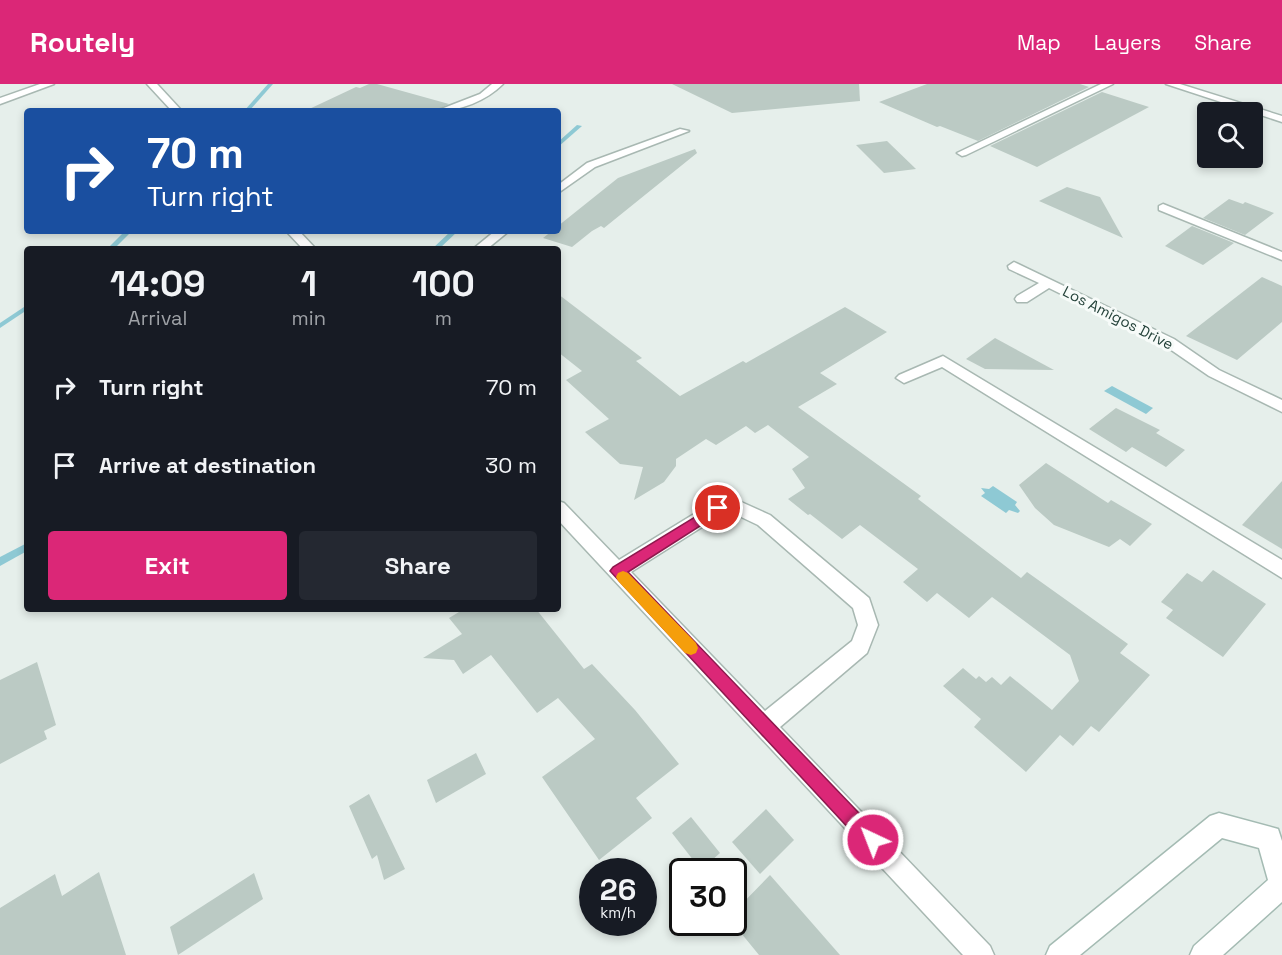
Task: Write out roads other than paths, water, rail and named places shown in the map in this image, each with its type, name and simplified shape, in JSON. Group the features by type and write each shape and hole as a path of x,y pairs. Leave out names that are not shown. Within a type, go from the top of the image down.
{"street":[{"path":"0,101 49,84"},
{"path":"152,84 174,108"},
{"path":"449,108 483,96 498,84"},
{"path":"962,153 1108,84"},
{"path":"1171,84 1282,119"},
{"path":"561,188 591,165 684,131"},
{"path":"1163,208 1282,256"},
{"path":"295,234 307,246"},
{"path":"483,246 499,234"},
{"name":"Los Amigos Drive","path":"1014,266 1169,342 1214,373 1282,407"},
{"path":"1022,299 1049,283"},
{"path":"904,378 943,361 1282,570"},
{"path":"618,571 718,508 739,508 764,520 862,604 868,624 860,647 764,726"},
{"path":"561,511 981,955"},
{"path":"1059,955 1219,825 1276,833 1282,884 1203,955"}],"water":[{"path":"1112,386 1153,408 1146,414 1104,391"},
{"path":"993,486 1017,502 1015,505 1020,511 1018,513 1009,510 1006,513 981,496 985,493 981,488 989,489"}],"waterway":[{"path":"249,108 271,84"},
{"path":"561,142 579,126"},
{"path":"113,246 126,234"},
{"path":"438,246 452,234"},
{"path":"0,326 24,309"},
{"path":"0,562 24,549"}]}
